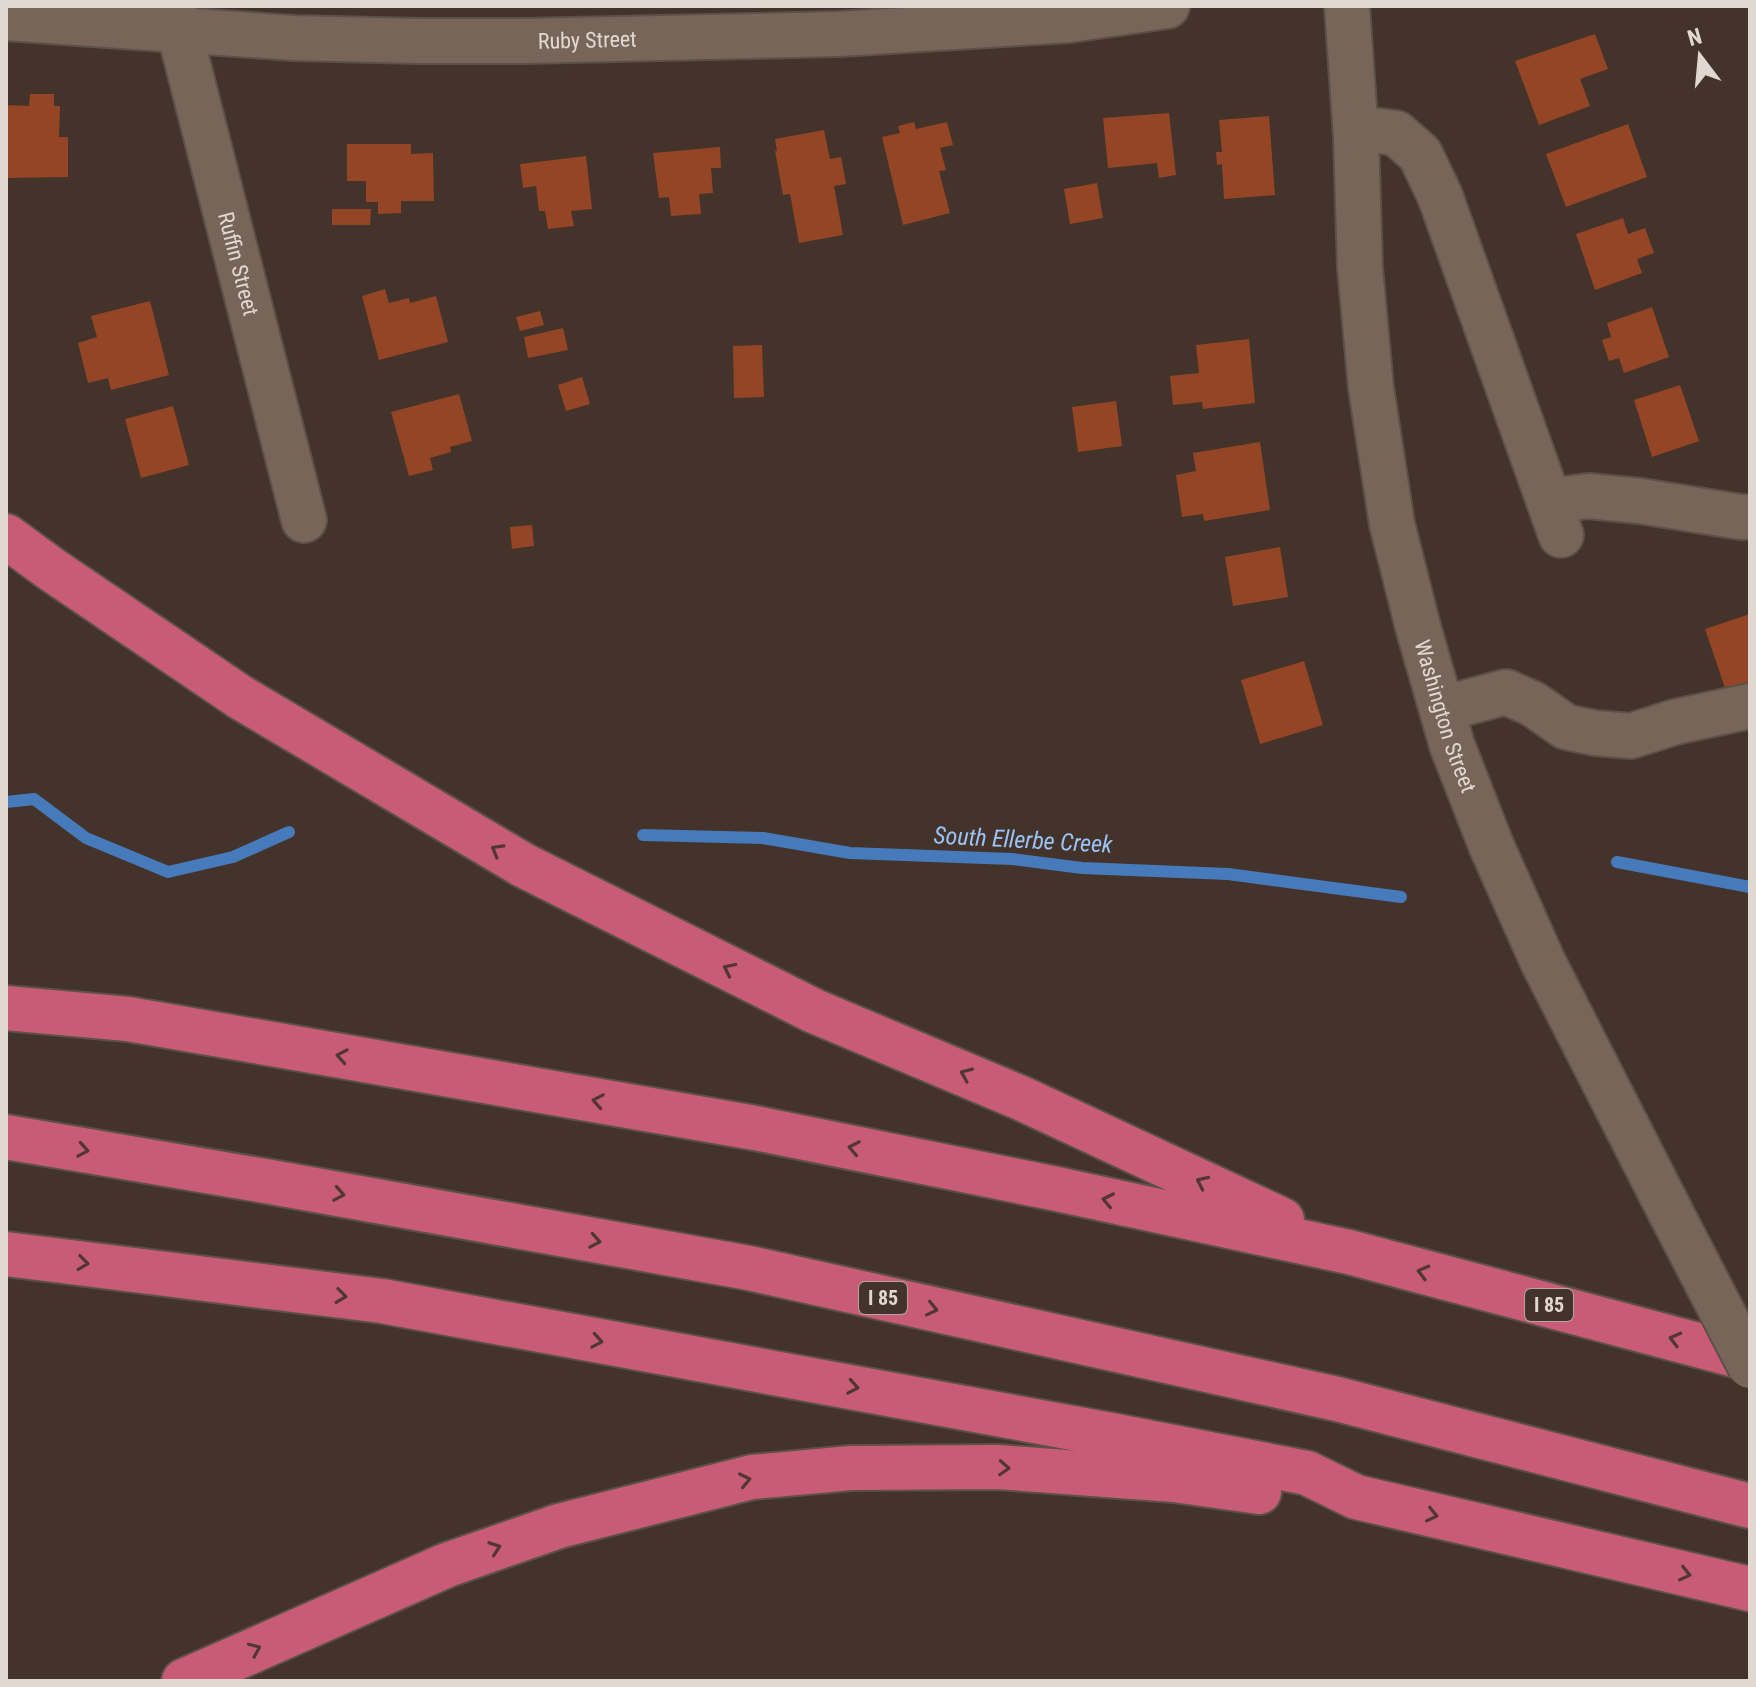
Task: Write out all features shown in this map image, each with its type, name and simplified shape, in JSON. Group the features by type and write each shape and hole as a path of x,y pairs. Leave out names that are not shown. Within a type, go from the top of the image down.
{"highway":[{"path":"6,536 240,697 523,865 814,1011 1023,1099 1349,1252"},
{"name":"I 85","path":"6,1008 128,1019 755,1128 1349,1252 1750,1359"},
{"name":"I 85","path":"6,1137 749,1268 1337,1399 1750,1506"},
{"path":"6,1254 382,1301 1111,1435 1307,1473 1356,1497 1750,1589"},
{"path":"184,1681 447,1565 559,1526 752,1477 851,1468 997,1467 1174,1480 1301,1498 1356,1497"}],"street":[{"name":"Ruby Street","path":"6,18 176,18 293,38 420,41 807,35 1069,20 1167,6"},
{"name":"Washington Street","path":"1347,6 1356,128 1360,268 1371,388 1392,524 1452,745 1491,845 1543,962 1750,1366"},
{"name":"Ruffin Street","path":"176,18 304,520"},
{"path":"1356,128 1396,133 1420,154 1440,196 1555,518 1588,496 1750,517"},
{"path":"1442,709 1506,692 1533,704 1566,727 1631,736 1675,722 1750,706"}],"building":[{"path":"1595,34 1608,69 1580,79 1590,106 1539,125 1515,61"},
{"path":"30,94 54,94 54,106 60,106 59,137 68,137 68,177 6,178 6,105 29,106"},
{"path":"1169,113 1176,175 1159,178 1157,163 1108,168 1103,118"},
{"path":"1269,116 1275,195 1224,199 1222,164 1217,165 1216,152 1222,152 1219,120"},
{"path":"914,122 916,129 947,122 953,145 940,148 946,170 939,171 950,213 903,225 882,137 900,133 898,126"},
{"path":"1628,124 1647,177 1566,207 1546,154"},
{"path":"824,130 830,159 841,157 846,184 834,186 843,235 799,243 790,194 783,195 775,139"},
{"path":"347,144 411,144 411,154 433,153 434,201 401,201 401,213 378,214 378,202 366,202 366,181 347,181"},
{"path":"720,147 721,168 711,168 713,193 699,194 701,214 671,216 669,197 659,198 653,153"},
{"path":"586,156 592,209 571,211 574,226 548,229 545,211 539,211 536,186 523,188 520,164"},
{"path":"1097,183 1103,218 1070,224 1064,189"},
{"path":"332,209 371,209 370,225 332,225"},
{"path":"1623,218 1628,234 1645,228 1654,253 1637,259 1642,273 1595,290 1576,234"},
{"path":"385,289 389,303 409,298 410,303 436,296 448,342 379,360 362,296"},
{"path":"150,301 169,375 111,390 108,378 88,383 78,343 97,337 91,316"},
{"path":"1652,307 1669,357 1624,373 1619,358 1609,361 1602,340 1611,337 1607,323"},
{"path":"540,311 544,325 520,331 516,317"},
{"path":"563,328 568,350 528,358 524,337"},
{"path":"1249,339 1255,403 1203,409 1202,402 1173,405 1170,376 1199,373 1196,345"},
{"path":"762,345 764,397 734,398 733,346"},
{"path":"582,377 590,404 566,411 558,385"},
{"path":"1680,385 1699,441 1652,457 1634,400"},
{"path":"459,394 472,441 450,447 451,452 430,458 433,470 409,476 391,412"},
{"path":"1116,401 1122,446 1078,452 1072,407"},
{"path":"173,406 189,465 141,478 125,419"},
{"path":"1260,442 1270,510 1204,521 1203,514 1182,517 1176,475 1196,471 1193,453"},
{"path":"532,525 534,546 512,549 510,527"},
{"path":"1280,547 1288,597 1233,606 1225,557"},
{"path":"1750,614 1750,686 1727,694 1705,629"},
{"path":"1304,661 1323,725 1260,744 1241,680"}],"waterway":[{"name":"South Ellerbe Creek","path":"6,802 34,799 86,838 168,872 233,857 289,832"},
{"name":"South Ellerbe Creek","path":"643,835 763,838 850,853 1012,859 1082,868 1228,874 1401,897"},
{"name":"South Ellerbe Creek","path":"1617,862 1750,887"}]}
